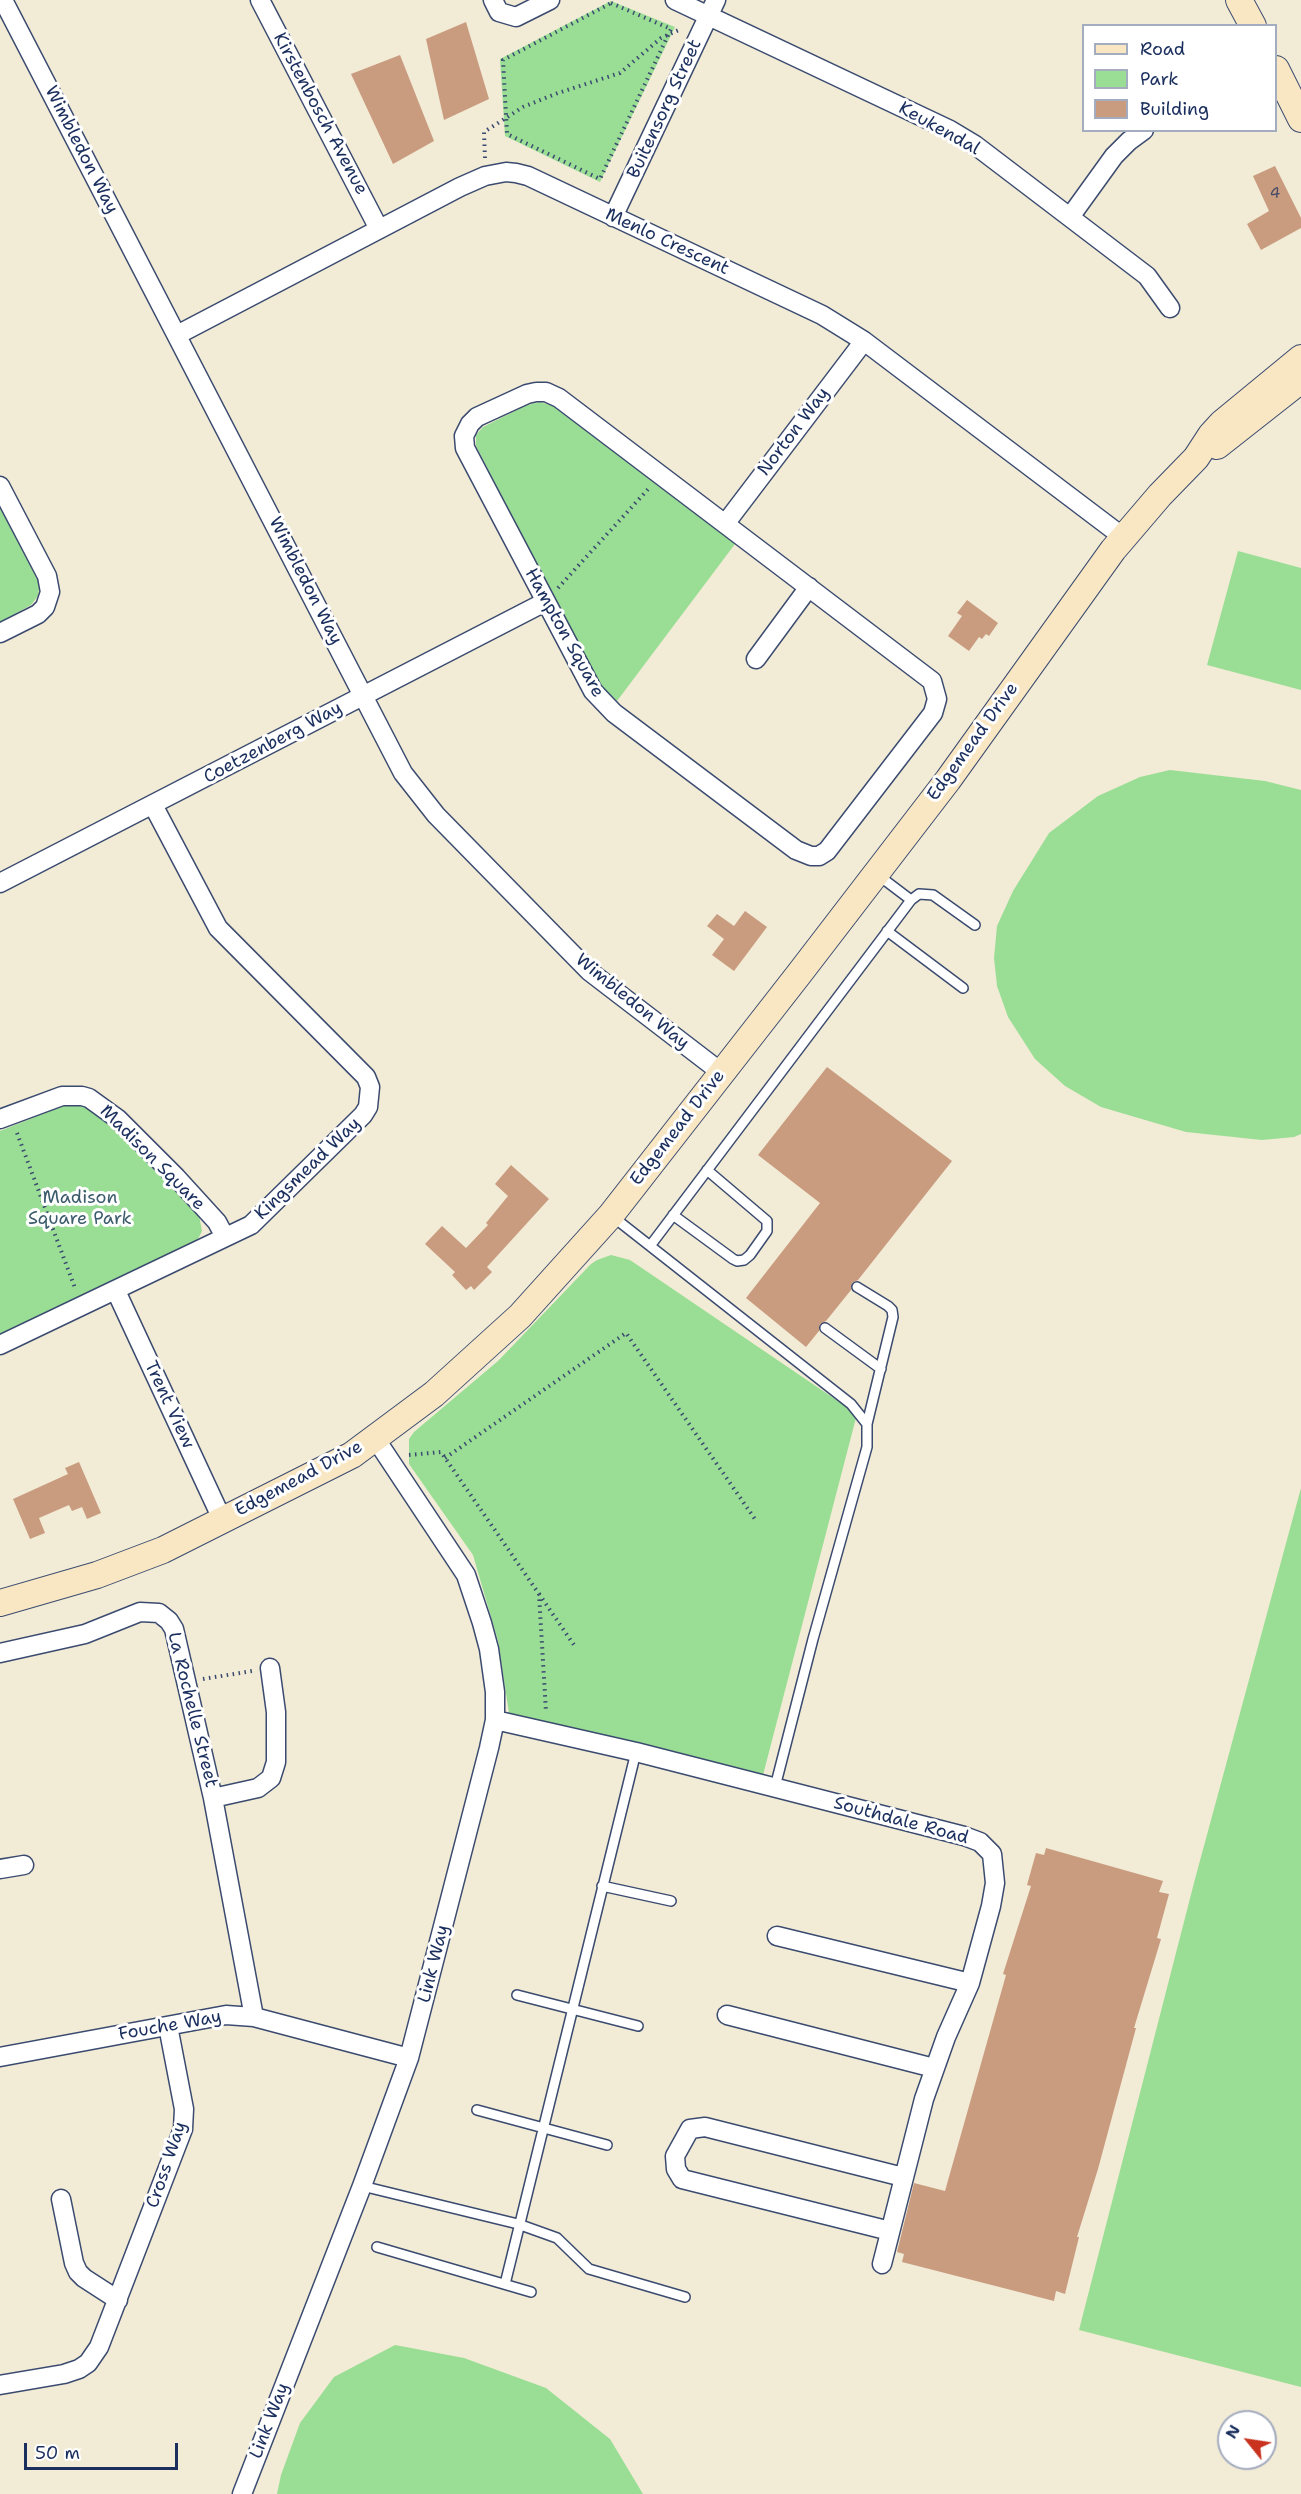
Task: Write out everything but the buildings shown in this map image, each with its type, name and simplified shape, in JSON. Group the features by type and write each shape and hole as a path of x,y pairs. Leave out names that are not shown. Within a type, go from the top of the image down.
{"street":[{"name":"Kirstenbosch Avenue","path":"260,0 379,229"},
{"path":"493,0 499,12 516,17 550,0"},
{"name":"Keukendal","path":"675,0 713,8 975,145 1147,276 1170,308"},
{"path":"1239,0 1252,24"},
{"name":"Buitensorg Street","path":"613,217 713,8"},
{"name":"Wimbledon Way","path":"5,11 177,335 403,772 436,815 589,971 722,1072"},
{"path":"1277,73 1301,119"},
{"path":"1070,217 1114,156 1141,132"},
{"name":"Menlo Crescent","path":"177,335 485,176 506,172 528,176 822,315 864,341 1123,537"},
{"name":"Norton Way","path":"725,524 864,341"},
{"name":"Edgemead Drive","path":"0,1603 97,1575 163,1550 352,1455 434,1394 512,1324 611,1215 876,874 948,780 1079,594 1123,537 1196,458 1222,423 1301,358"},
{"name":"Edgemead Drive","path":"1196,458 1228,440 1301,380"},
{"name":"Hampton Square","path":"546,392 560,398 661,475 932,681 938,699 933,713 827,851 819,856 802,854 781,840 601,701 593,691 468,458 464,436 470,424 477,417 527,394 546,392"},
{"path":"0,486 47,576 50,592 45,608 38,614 0,633"},
{"path":"756,659 809,587"},
{"name":"Coetzenberg Way","path":"0,883 545,602"},
{"name":"Kingsmead Way","path":"0,1345 251,1225 363,1115 371,1097 366,1077 218,928 153,805"},
{"name":"Madison Square","path":"5,1117 62,1096 89,1098 118,1119 176,1177 217,1222 225,1237"},
{"name":"Trent View","path":"116,1291 222,1519"},
{"name":"Link Way","path":"242,2494 362,2186 409,2058 495,1720 495,1692 489,1649 466,1575 375,1438"},
{"name":"La Rochelle Street","path":"0,1653 85,1634 140,1612 150,1611 165,1616 174,1629 213,1798 254,2017"},
{"name":"La Rochelle Street","path":"213,1798 258,1788 271,1778 276,1762 276,1712 270,1668"},
{"name":"Southdale Road","path":"495,1720 636,1752 964,1836 986,1846 992,1854 995,1884 970,1983 934,2068 903,2177 882,2264"},
{"path":"0,1869 24,1865"},
{"path":"777,1936 970,1983"},
{"path":"727,2014 934,2068"},
{"name":"Fouche Way","path":"0,2057 226,2015 254,2017 409,2058"},
{"name":"Cross Way","path":"0,2385 64,2374 88,2363 99,2347 183,2129 184,2109 168,2026"},
{"path":"890,2231 682,2179 676,2169 675,2156 690,2129 705,2127 903,2177"},
{"path":"61,2199 74,2263 78,2272 118,2300"}],"lane":[{"path":"876,874 911,900"},
{"path":"650,1246 911,900 919,894 933,895 975,925"},
{"path":"887,931 963,988"},
{"path":"673,1215 733,1259 744,1260 750,1255 767,1231 767,1221 707,1170"},
{"path":"611,1215 851,1404 867,1424"},
{"path":"775,1787 813,1639 867,1447 867,1424 892,1327 892,1310 857,1287"},
{"path":"825,1328 881,1369"},
{"path":"505,2284 636,1752"},
{"path":"602,1886 671,1901"},
{"path":"517,1995 638,2025"},
{"path":"477,2110 607,2145"},
{"path":"362,2186 518,2224 556,2238 590,2269 685,2297"},
{"path":"377,2247 531,2292"}],"path":[{"path":"611,3 671,29 600,178 507,134 506,118 503,60 611,3"},
{"path":"485,176 484,132 522,107 620,73 661,38 713,8"},
{"path":"545,602 661,475"},
{"path":"5,1117 82,1306"},
{"path":"445,1458 626,1333 757,1522"},
{"path":"408,1455 441,1452 576,1648"},
{"path":"539,1594 546,1719"},
{"path":"186,1682 270,1668"}],"green space":[{"path":"611,1 675,27 600,182 505,136 500,59"},
{"path":"540,402 553,406 735,544 617,701 603,688 593,674 476,446 476,435 483,427 527,405"},
{"path":"0,508 38,581 39,589 38,596 31,605 0,622"},
{"path":"1238,551 1301,568 1301,690 1207,665"},
{"path":"1170,770 1265,781 1301,790 1301,1134 1294,1137 1262,1140 1186,1132 1101,1107 1065,1086 1035,1059 1008,1017 997,986 994,958 997,926 1013,891 1049,833 1098,796 1140,777"},
{"name":"Madison Square Park","path":"70,1103 91,1106 199,1215 202,1231 196,1243 0,1335 0,1131"},
{"path":"611,1255 630,1260 857,1414 763,1775 509,1713 498,1641 473,1555 409,1464 409,1439 414,1432 498,1361 591,1264"},
{"path":"1301,1488 1301,2387 1079,2330 1195,1879"},
{"path":"395,2345 464,2358 546,2388 610,2439 643,2494 277,2494 281,2475 300,2423 334,2377"}]}
